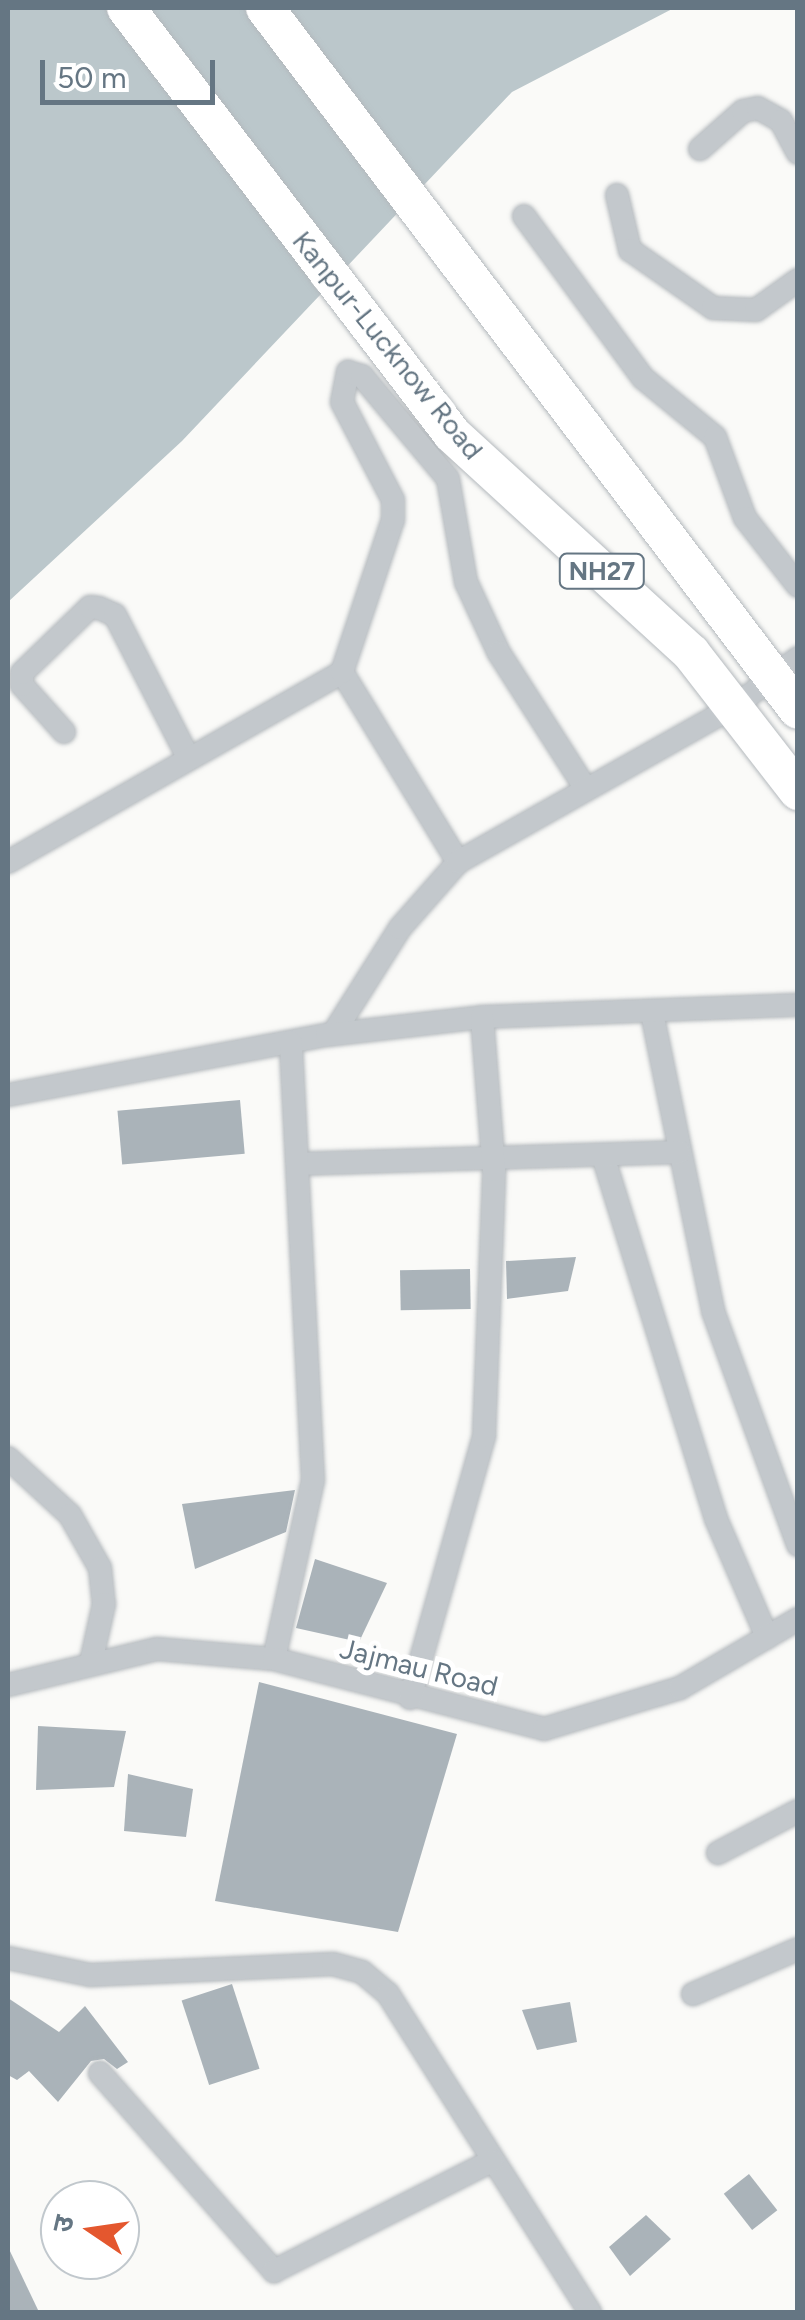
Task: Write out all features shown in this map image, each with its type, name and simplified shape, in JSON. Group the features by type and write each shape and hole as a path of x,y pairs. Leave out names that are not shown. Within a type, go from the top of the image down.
{"highway":[{"name":"Kanpur-Lucknow Road","path":"126,8 452,434 634,598 735,706 798,791"},
{"name":"NH27","path":"265,8 476,286 784,666 798,710"}],"street":[{"path":"700,150 743,111 758,108 782,121 798,153"},
{"path":"617,195 630,250 714,308 756,310 798,280"},
{"path":"524,216 631,364 715,436 744,518 798,586"},
{"path":"8,862 144,788 187,755 342,672 393,520 393,500 342,402 348,372 362,376 448,480 466,582 499,653 586,789"},
{"path":"64,732 22,685 22,672 90,608 101,608 114,615 187,755"},
{"path":"333,1034 400,928 458,862 735,706 784,666"},
{"path":"342,672 458,862"},
{"path":"8,1095 333,1034 482,1017 798,1005"},
{"path":"652,1013 714,1311 798,1545"},
{"path":"410,1698 484,1436 494,1157 482,1017"},
{"path":"274,1659 312,1480 291,1043"},
{"path":"299,1164 679,1152"},
{"path":"602,1156 716,1519 767,1637"},
{"path":"8,1458 70,1515 100,1568 104,1604 91,1662"},
{"name":"Jajmau Road","path":"8,1686 91,1662 158,1649 274,1659 410,1698 544,1729 680,1688 798,1620"},
{"path":"718,1853 798,1811"},
{"path":"693,1994 798,1948"},
{"path":"8,1958 90,1975 333,1964 362,1972 388,1994 590,2312"},
{"path":"100,2073 274,2271 492,2162"}],"shaded area":[{"path":"8,8 674,8 512,92 182,441 8,602"}],"building":[{"path":"240,1100 245,1154 122,1165 117,1111"},
{"path":"576,1257 568,1291 507,1299 506,1261"},
{"path":"470,1269 471,1309 401,1310 400,1270"},
{"path":"295,1490 286,1532 195,1569 182,1504"},
{"path":"315,1559 387,1583 359,1642 296,1628"},
{"path":"259,1682 457,1734 398,1932 215,1901"},
{"path":"38,1726 126,1731 114,1787 36,1790"},
{"path":"128,1774 193,1789 186,1837 124,1831"},
{"path":"232,1984 260,2069 209,2085 182,2000"},
{"path":"8,1998 59,2032 85,2006 128,2062 117,2069 104,2059 91,2061 58,2102 29,2071 17,2080 8,2075"},
{"path":"570,2002 577,2042 537,2050 522,2010"},
{"path":"749,2174 777,2210 752,2230 724,2194"},
{"path":"646,2215 671,2239 630,2276 609,2247"},
{"path":"8,2247 39,2312 8,2312"}]}
